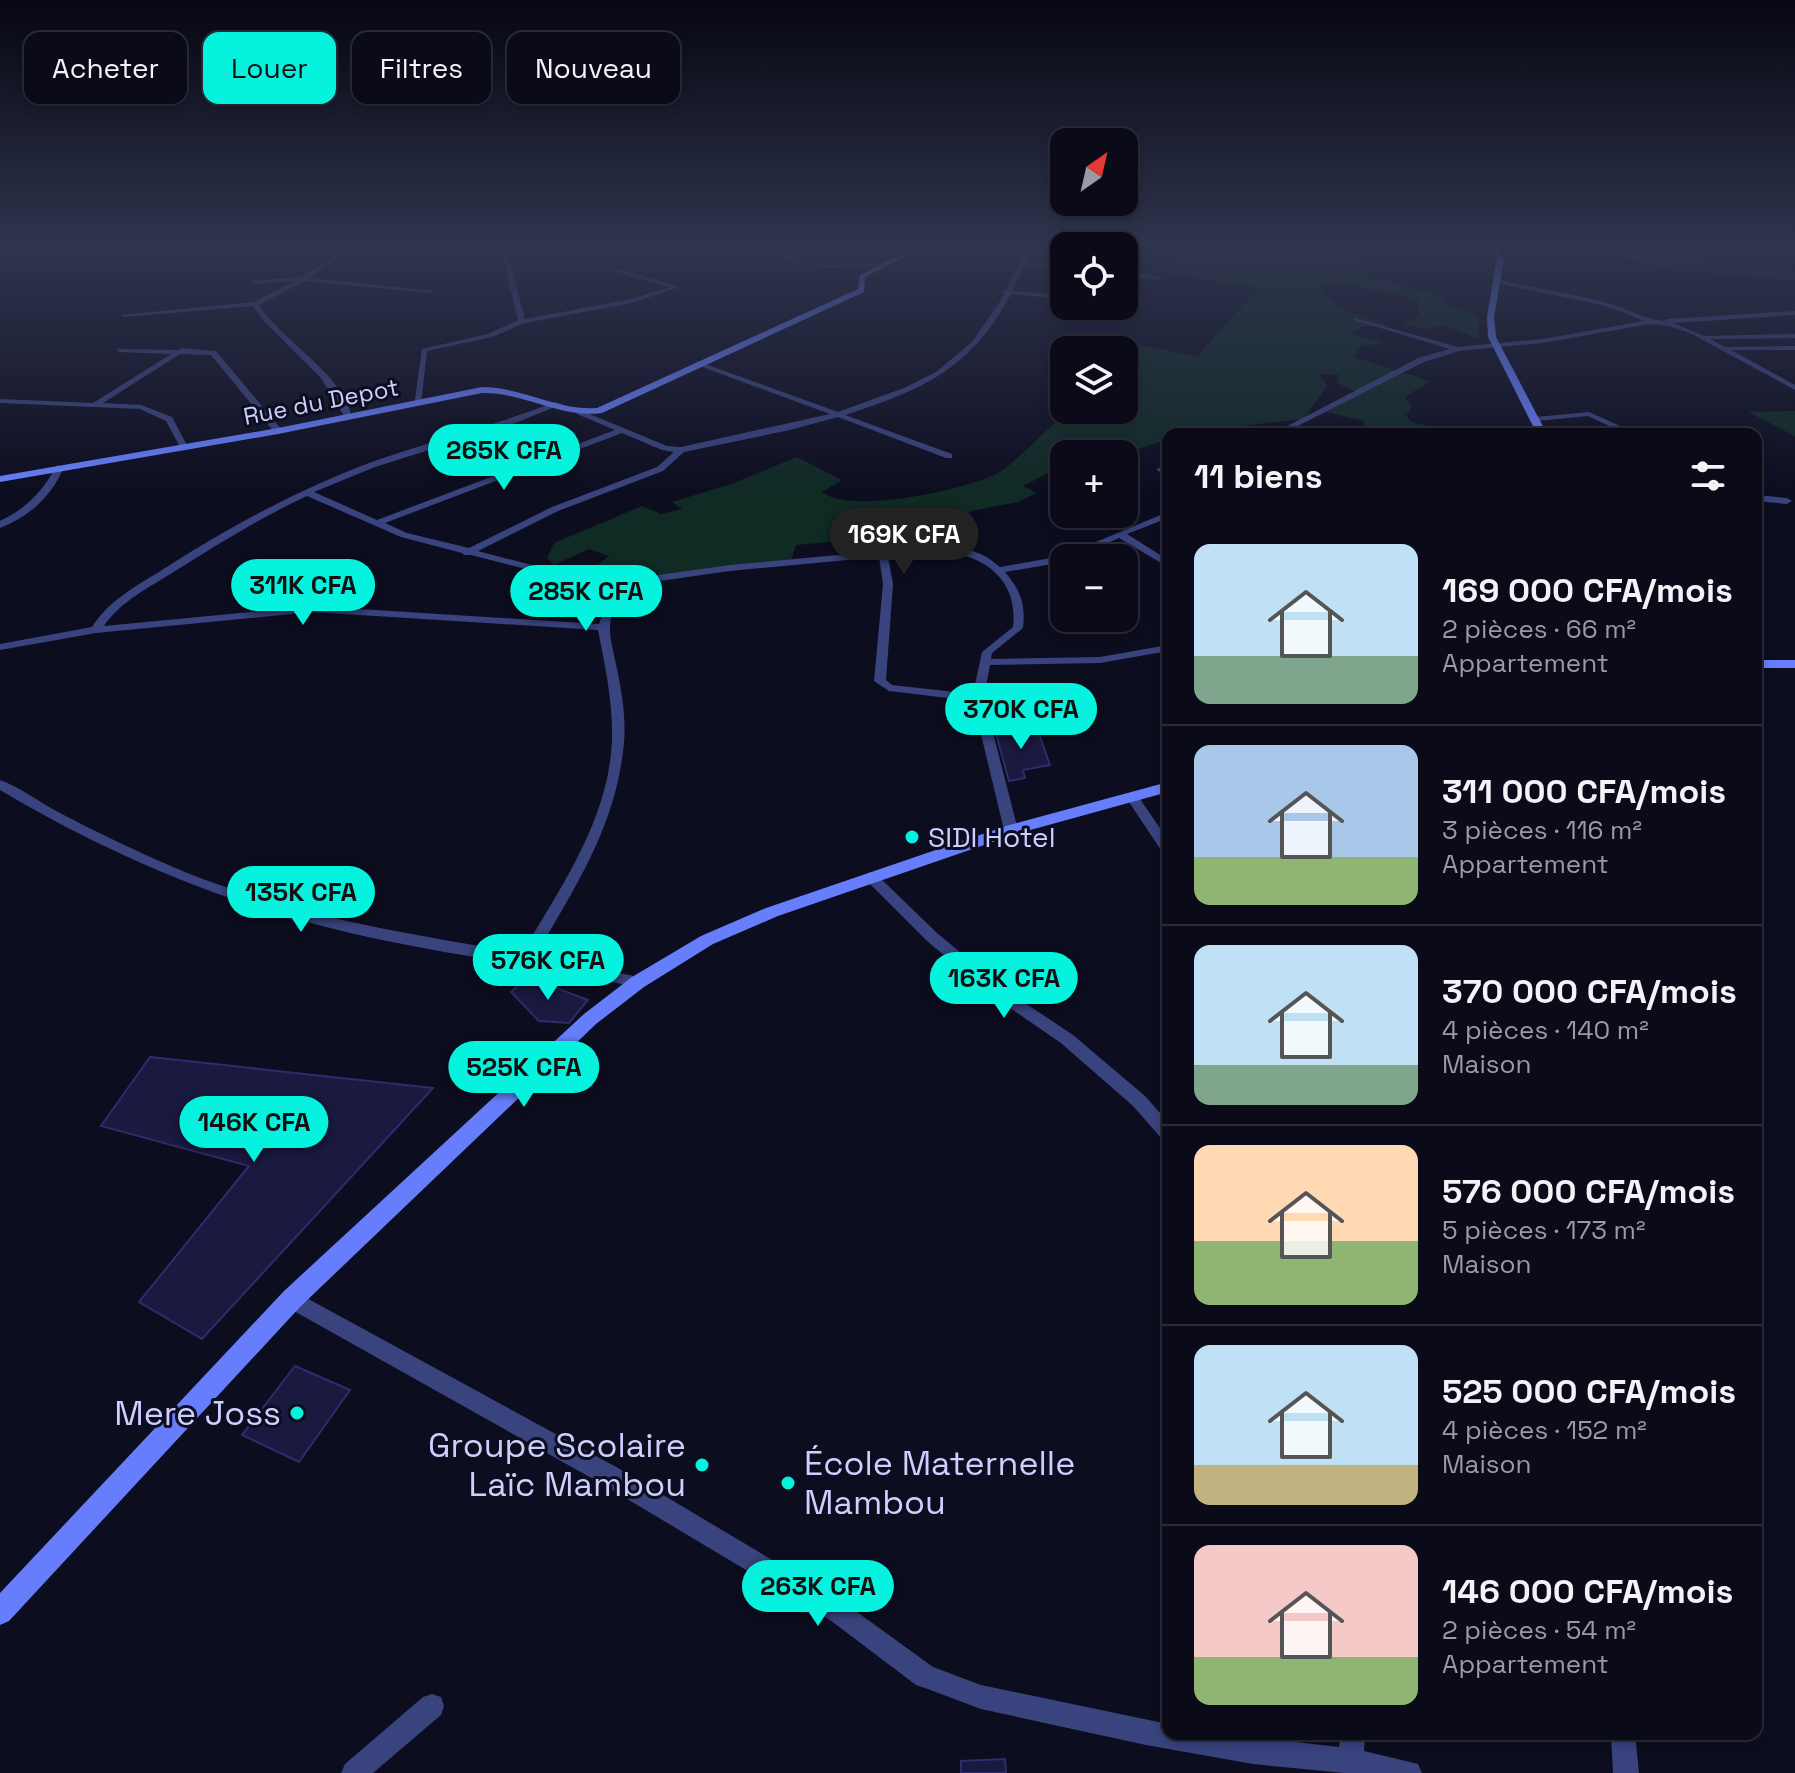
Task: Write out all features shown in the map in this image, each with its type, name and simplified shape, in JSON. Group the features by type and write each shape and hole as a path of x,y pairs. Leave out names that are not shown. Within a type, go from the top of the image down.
{"street":[{"path":"275,328 335,390 349,417"},
{"path":"417,404 424,350 490,336 508,328"},
{"path":"580,412 611,406 778,328"},
{"path":"580,412 665,448 681,450 782,431 945,372 967,353 983,328"},
{"path":"1386,328 1458,349"},
{"path":"1491,328 1494,346 1540,428"},
{"path":"1288,428 1421,360 1458,349 1543,341 1617,328"},
{"path":"1675,328 1724,348 1795,388"},
{"path":"1702,337 1795,336"},
{"path":"1724,348 1795,348"},
{"path":"119,350 183,350 217,356 254,407 278,431"},
{"path":"96,404 183,350"},
{"path":"700,363 949,456"},
{"name":"Rue du Depot","path":"0,479 278,431 494,389 515,390 580,412"},
{"path":"0,401 123,405 158,411 178,429 184,447"},
{"path":"96,630 102,618 123,599 256,518 306,492 375,464 558,404"},
{"path":"1536,419 1589,414 1619,428"},
{"path":"375,524 622,430"},
{"path":"467,553 555,509 660,469 681,450"},
{"path":"0,525 53,487 60,467"},
{"path":"306,492 375,524 467,553 601,586 730,568 883,554 967,549 986,556 1016,594 1020,616 1018,628 987,652 978,698 1011,830"},
{"path":"1762,499 1787,501"},
{"path":"1097,544 1162,517"},
{"path":"1120,534 1162,560"},
{"path":"883,554 888,584 879,674 882,685 978,698"},
{"path":"999,570 1050,561"},
{"path":"527,958 587,854 609,798 618,741 616,692 603,627 608,612 601,586"},
{"path":"0,647 96,630 312,609 603,627"},
{"path":"985,662 1067,663 1162,650"},
{"path":"1762,664 1795,664"},
{"path":"0,784 36,807 155,865 257,904 382,935 527,958 638,982"},
{"path":"0,1612 292,1299 590,1019 638,982 707,940 871,877 1011,830 1162,788"},
{"path":"1131,796 1162,841"},
{"path":"871,877 932,937 1002,995 1067,1039 1139,1101 1162,1127"},
{"path":"292,1299 610,1476 838,1612 925,1676 981,1697 1162,1736"},
{"path":"354,1773 432,1706"},
{"path":"1188,1740 1253,1751 1351,1761 1409,1773"},
{"path":"1351,1761 1353,1740"},
{"path":"1623,1740 1626,1773"}],"green space":[{"path":"1223,328 1360,328 1353,334 1386,343 1362,346 1353,357 1430,381 1405,397 1412,407 1406,416 1412,422 1436,428 1364,428 1364,421 1326,412 1359,393 1337,383 1340,375 1319,374 1327,386 1304,419 1222,428 1162,428 1162,441 1138,449 1138,440 1050,440 1050,472 1023,486 1037,493 1018,502 971,511 968,517 899,529 877,538 796,545 791,561 620,588 581,578 609,556 589,549 554,565 547,558 554,543 642,506 661,514 682,509 672,502 731,484 797,457 842,480 822,492 837,498 881,501 933,493 994,475 1055,424 1138,424 1138,345 1197,356"},
{"path":"1451,328 1479,328 1479,339"},
{"path":"1795,411 1795,436 1748,412"}],"building":[{"path":"1037,728 1050,765 1023,770 1025,778 1009,781 995,730"},
{"path":"527,977 588,1000 569,1023 539,1021 511,992"},
{"path":"150,1057 433,1088 202,1339 139,1302 249,1166 101,1126"},
{"name":"Mere Joss","path":"295,1366 350,1390 299,1462 242,1435"},
{"path":"1005,1759 1006,1773 961,1773 961,1761"}],"place":[{"name":"SIDI Hotel","path":"912,837"},
{"name":"Mere Joss","path":"297,1413"},
{"name":"Groupe Scolaire Laïc Mambou","path":"702,1465"},
{"name":"École Maternelle Mambou","path":"788,1483"}]}
